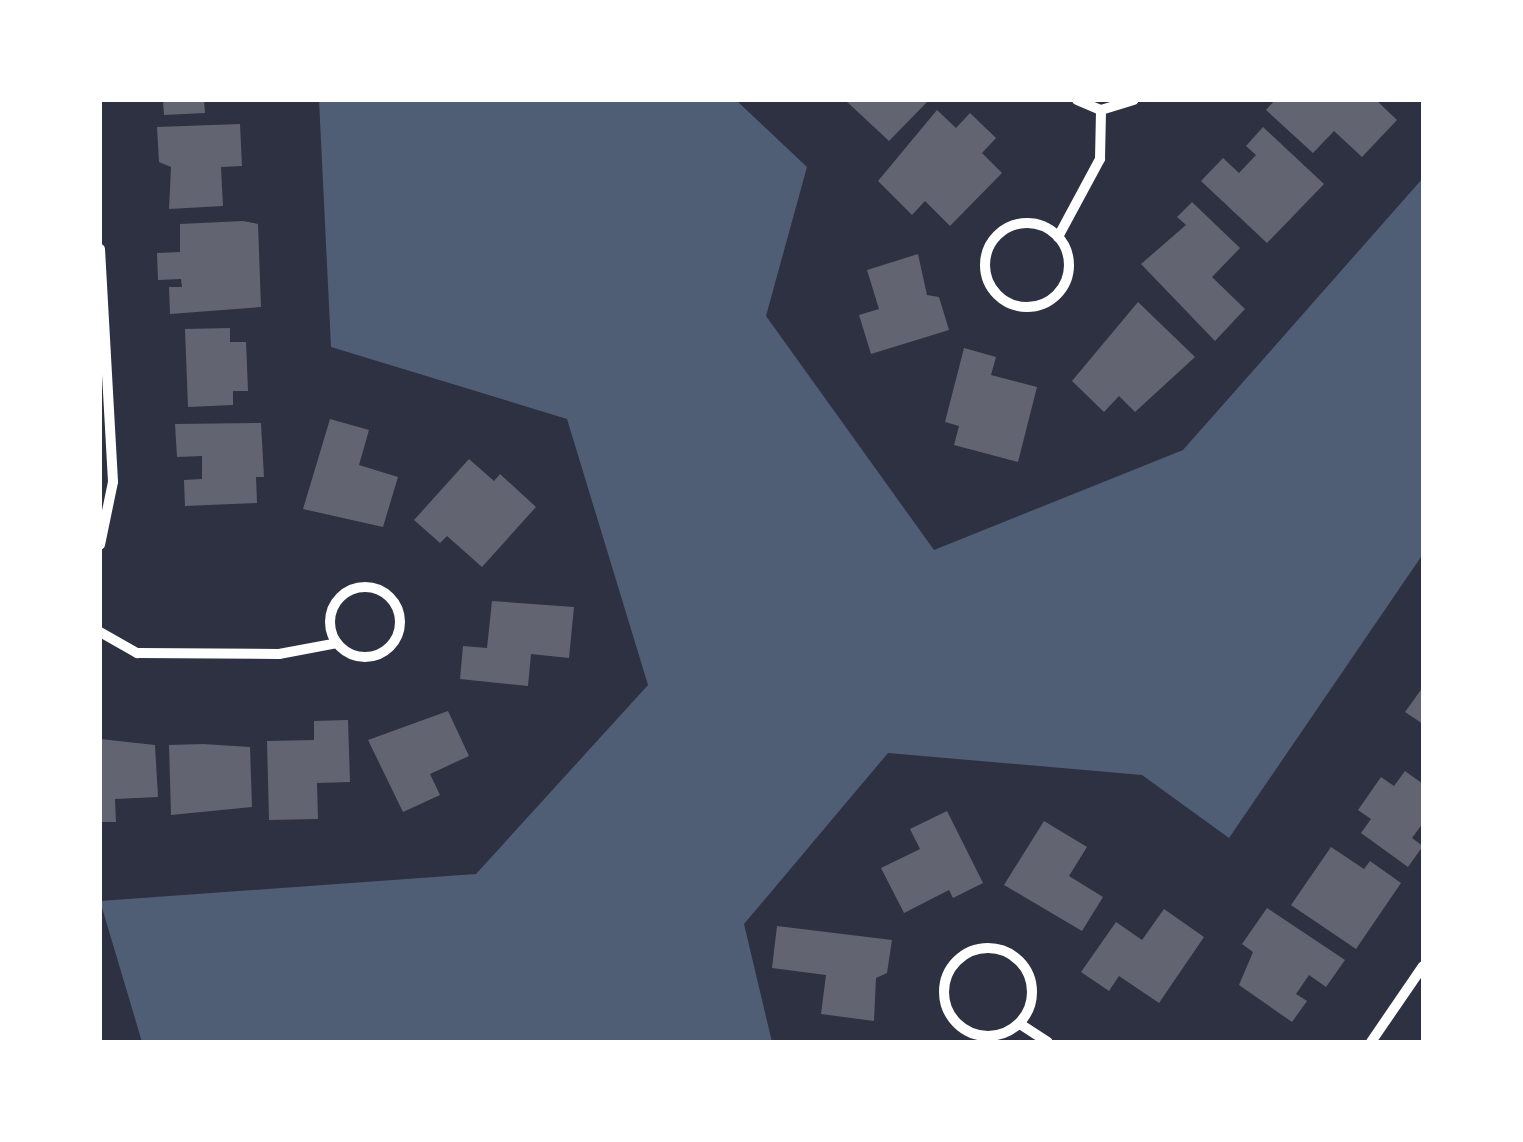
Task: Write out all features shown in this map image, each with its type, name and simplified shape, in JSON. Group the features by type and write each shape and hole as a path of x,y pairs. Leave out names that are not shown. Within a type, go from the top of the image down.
{"street":[{"path":"1077,100 1102,110 1134,100"},
{"path":"1058,236 1032,224 993,240 985,268 997,294 1032,307 1056,296 1069,273 1058,236 1100,158 1102,110"},
{"path":"100,249 113,482 100,545"},
{"path":"100,632 136,654 279,654 337,643 369,657 391,646 400,624 394,602 374,588 340,598 330,620 337,643"},
{"path":"1020,1024 1032,999 1020,961 995,948 956,961 944,986 956,1024 981,1036 1020,1024 1048,1042"},
{"path":"1371,1042 1423,966"}],"water":[{"path":"319,100 736,100 807,167 766,316 934,550 1183,450 1423,178 1423,554 1229,838 1142,775 888,753 744,924 772,1042 142,1042 100,901 476,874 648,685 567,419 331,347"}],"building":[{"path":"163,100 204,100 205,113 164,115"},
{"path":"845,100 929,100 889,141"},
{"path":"1275,100 1376,100 1397,120 1362,157 1334,131 1313,153 1266,110"},
{"path":"937,110 956,128 970,113 996,138 982,153 1002,173 950,226 925,201 912,215 878,181"},
{"path":"240,124 242,166 221,167 223,206 169,209 171,167 159,162 157,127"},
{"path":"1263,127 1324,184 1267,243 1201,181 1223,158 1239,173 1256,155 1246,146"},
{"path":"1192,202 1240,248 1212,277 1245,309 1215,341 1141,264 1186,225 1177,217"},
{"path":"180,224 258,224 261,307 170,314 169,287 182,287 181,279 158,280 157,253 180,252"},
{"path":"918,254 927,295 939,297 949,330 871,354 859,315 879,309 867,270"},
{"path":"1138,302 1195,357 1135,412 1119,396 1104,412 1072,381"},
{"path":"230,328 230,342 246,342 248,391 233,391 233,405 188,407 185,329"},
{"path":"964,348 996,357 991,375 1037,387 1018,462 954,445 959,426 945,422"},
{"path":"330,419 369,430 359,465 398,477 383,527 303,509"},
{"path":"261,423 264,477 256,477 257,503 185,506 184,480 202,479 202,456 177,457 175,424"},
{"path":"469,459 494,481 500,474 536,507 482,567 447,536 440,543 414,520"},
{"path":"492,601 574,607 569,658 531,654 528,686 460,679 463,646 487,648"},
{"path":"1423,687 1423,724 1405,712"},
{"path":"448,711 469,756 430,774 440,795 403,812 368,740"},
{"path":"348,720 350,782 317,783 318,819 269,820 267,741 314,740 314,721"},
{"path":"100,739 155,745 158,797 115,799 116,822 100,822"},
{"path":"169,745 250,747 252,807 171,815"},
{"path":"1405,771 1423,784 1423,823 1412,838 1423,846 1408,867 1361,833 1371,819 1358,810 1381,777 1394,786"},
{"path":"947,811 983,883 953,898 949,890 904,913 881,868 920,849 910,829"},
{"path":"1044,821 1087,847 1069,876 1103,897 1082,931 1004,885"},
{"path":"1331,847 1364,869 1370,861 1401,883 1356,949 1291,905"},
{"path":"1267,908 1345,960 1326,987 1309,975 1296,994 1307,1001 1292,1022 1239,985 1253,952 1242,944"},
{"path":"1164,909 1204,937 1159,1003 1119,976 1109,991 1081,972 1116,922 1142,940"},
{"path":"777,926 892,940 887,973 876,978 874,1021 821,1014 826,975 772,968"}]}
